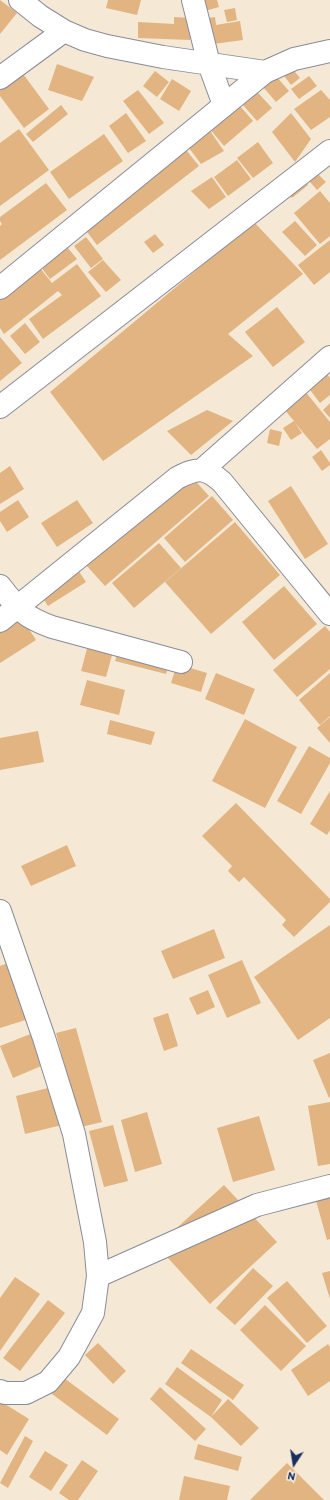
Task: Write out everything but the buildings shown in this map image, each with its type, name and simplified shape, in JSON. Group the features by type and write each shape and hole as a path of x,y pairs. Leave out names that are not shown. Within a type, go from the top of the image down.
{"street":[{"path":"20,0 40,16 64,31 85,40 107,46 265,72"},
{"path":"193,0 209,64 224,105"},
{"path":"0,78 64,31"},
{"path":"0,288 265,72 294,59 330,51"},
{"path":"0,407 330,151"},
{"path":"202,470 330,356"},
{"path":"0,621 177,478 192,470 202,470 212,474 222,482 330,614"},
{"path":"0,586 17,608 36,621 52,627 181,662"},
{"path":"0,911 44,1038 74,1134 95,1242 98,1276 93,1313 69,1357 48,1382 26,1393 5,1393 0,1391"},
{"path":"98,1276 257,1205 330,1186"}]}
